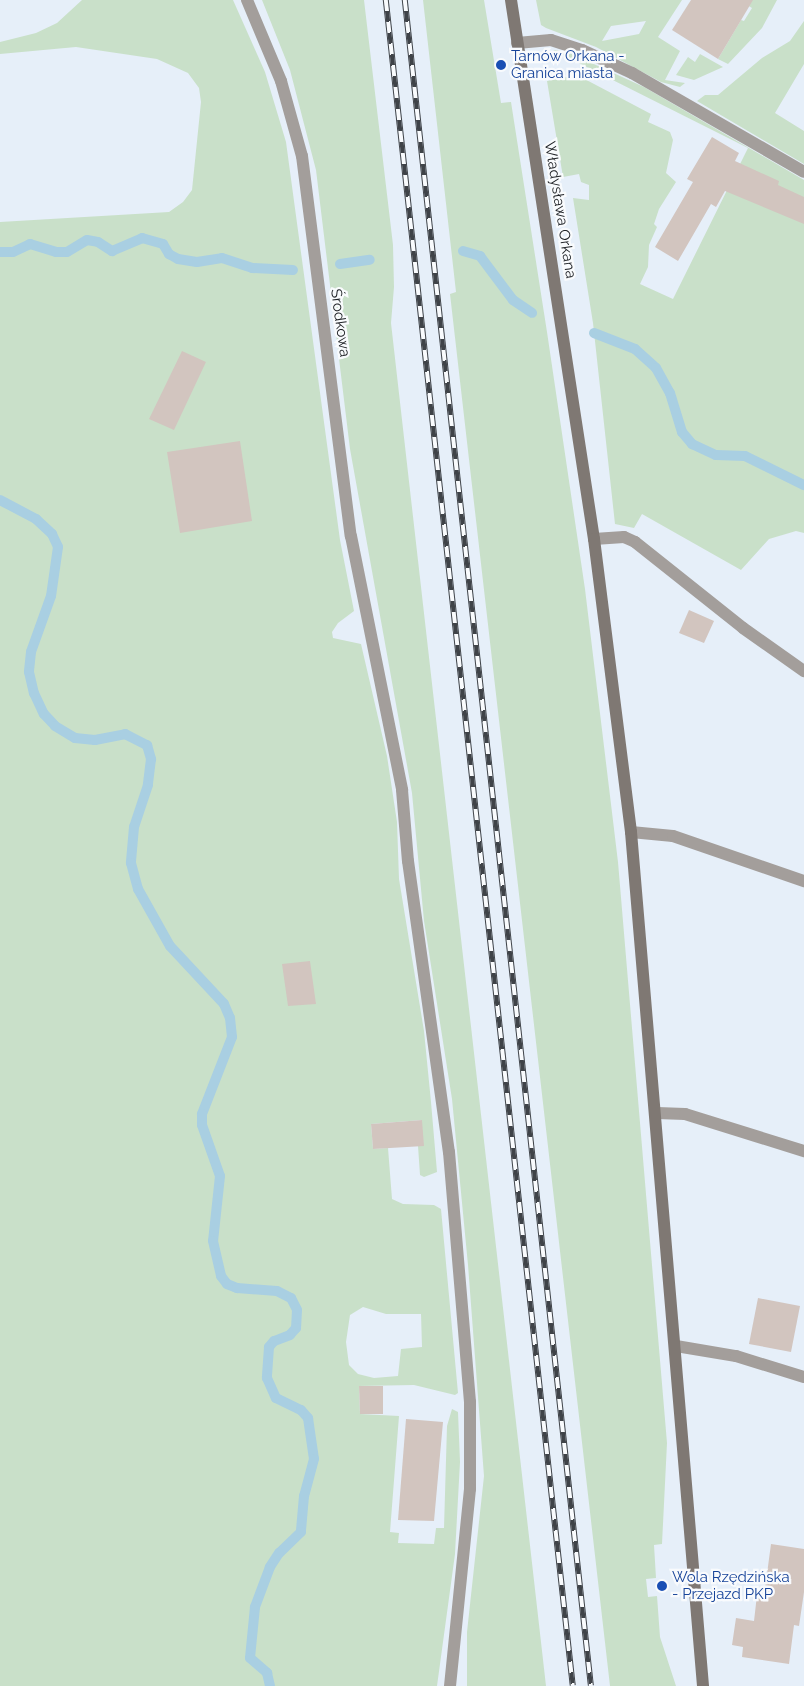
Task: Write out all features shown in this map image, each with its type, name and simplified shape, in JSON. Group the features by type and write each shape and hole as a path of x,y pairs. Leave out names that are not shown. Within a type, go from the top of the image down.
{"street":[{"name":"Środkowa","path":"247,0 281,81 302,156 351,536 402,790 408,861 449,1152 470,1402 470,1490 450,1686"},
{"name":"Władysława Orkana","path":"511,0 594,539 632,832 658,1113 703,1686"},
{"path":"518,43 551,40 582,50 632,73 804,172"},
{"path":"594,539 624,537 648,549 743,628 804,671"},
{"path":"632,832 673,836 804,881"},
{"path":"658,1113 685,1114 804,1151"},
{"path":"676,1346 720,1352 804,1377"}],"green space":[{"path":"82,0 233,0 265,72 286,142 340,540 354,611 338,623 332,632 333,638 361,644 387,756 397,822 399,879 424,1031 431,1102 437,1172 424,1177 420,1175 418,1146 422,1120 371,1124 373,1149 388,1148 392,1199 403,1204 434,1205 441,1209 458,1393 455,1395 414,1385 359,1386 360,1414 399,1416 390,1532 399,1533 398,1543 434,1544 436,1528 444,1528 447,1426 452,1409 458,1412 460,1462 455,1554 437,1686 0,1686 0,222 169,212 183,202 192,190 201,102 199,88 188,73 157,59 76,47 0,54 0,42 36,33 57,23","holes":["363,1307 386,1314 421,1314 422,1347 401,1349 398,1376 374,1378 358,1374 349,1365 346,1342 350,1315"]},
{"path":"262,0 364,0 393,245 394,287 391,323 546,1686 467,1686 467,1632 484,1476 468,1265 452,1099 424,921 412,793 350,449 316,170 290,70"},
{"path":"423,0 484,0 501,103 511,102 547,332 585,589 618,862 667,1443 662,1544 654,1545 656,1578 646,1579 648,1597 657,1596 660,1637 676,1686 610,1686 450,294 456,292"},
{"path":"536,0 682,0 658,37 680,51 665,80 685,83 680,87 661,82 596,47 541,25","holes":["646,21 639,34 602,41 611,26"]},
{"path":"750,0 777,0 762,28 728,64 718,59 741,20 744,21 752,8 747,5"},
{"path":"804,21 804,64 775,113 804,131 804,164 697,101 705,95 718,95 762,58 790,41"},
{"path":"555,50 572,54 644,87 804,180 804,533 796,531 769,539 741,570 642,514 634,528 615,524 593,323 573,198 589,200 589,185 581,182 579,174 563,177 547,81 577,75 651,114 648,122 670,132 673,140 666,173 676,182 659,209 654,224 657,227 649,245 648,267 640,284 673,299 748,148 559,53 551,52"},
{"path":"700,54 723,67 694,80 676,75 688,57 695,62"}],"building":[{"path":"691,0 753,0 718,59 672,30"},
{"path":"712,137 739,153 735,161 779,181 778,185 804,197 804,224 725,191 716,207 711,204 678,261 655,247 693,182 687,179"},
{"path":"182,351 206,362 174,430 149,419"},
{"path":"240,441 252,521 180,533 167,452"},
{"path":"689,610 714,621 704,643 679,633"},
{"path":"310,961 316,1004 288,1006 282,964"},
{"path":"422,1120 424,1146 373,1149 371,1124"},
{"path":"758,1298 800,1306 791,1352 749,1344"},
{"path":"359,1386 383,1386 383,1414 360,1414"},
{"path":"406,1419 443,1422 434,1521 398,1520"},
{"path":"771,1544 804,1549 804,1592 799,1626 794,1625 789,1664 742,1657 743,1647 732,1645 736,1618 754,1621 757,1595 764,1596"}],"waterway":[{"path":"0,252 13,252 30,244 56,252 67,252 87,240 98,242 112,251 142,238 163,244 169,254 178,259 197,262 222,258 252,268 293,270"},
{"path":"463,251 480,256 513,300 532,313"},
{"path":"340,264 370,260"},
{"path":"594,333 635,349 656,368 670,393 682,432 692,444 716,455 745,456 804,485"},
{"path":"0,500 36,519 52,534 58,547 51,596 31,652 29,672 34,693 44,714 55,726 75,738 95,740 125,734 147,745 151,759 148,785 134,827 131,863 138,889 170,946 224,1004 230,1018 232,1037 202,1114 202,1125 220,1176 213,1241 221,1276 227,1284 237,1288 277,1291 291,1298 297,1310 296,1328 290,1335 274,1341 269,1347 267,1378 276,1398 301,1410 308,1418 314,1459 304,1496 301,1532 279,1553 270,1567 255,1607 250,1658 267,1673 270,1686"}],"railway":[{"path":"386,0 573,1686"},
{"path":"405,0 591,1686"}],"place":[{"name":"Tarnów Orkana - Granica miasta","path":"501,65"},
{"name":"Wola Rzędzińska - Przejazd PKP","path":"662,1586"}]}
